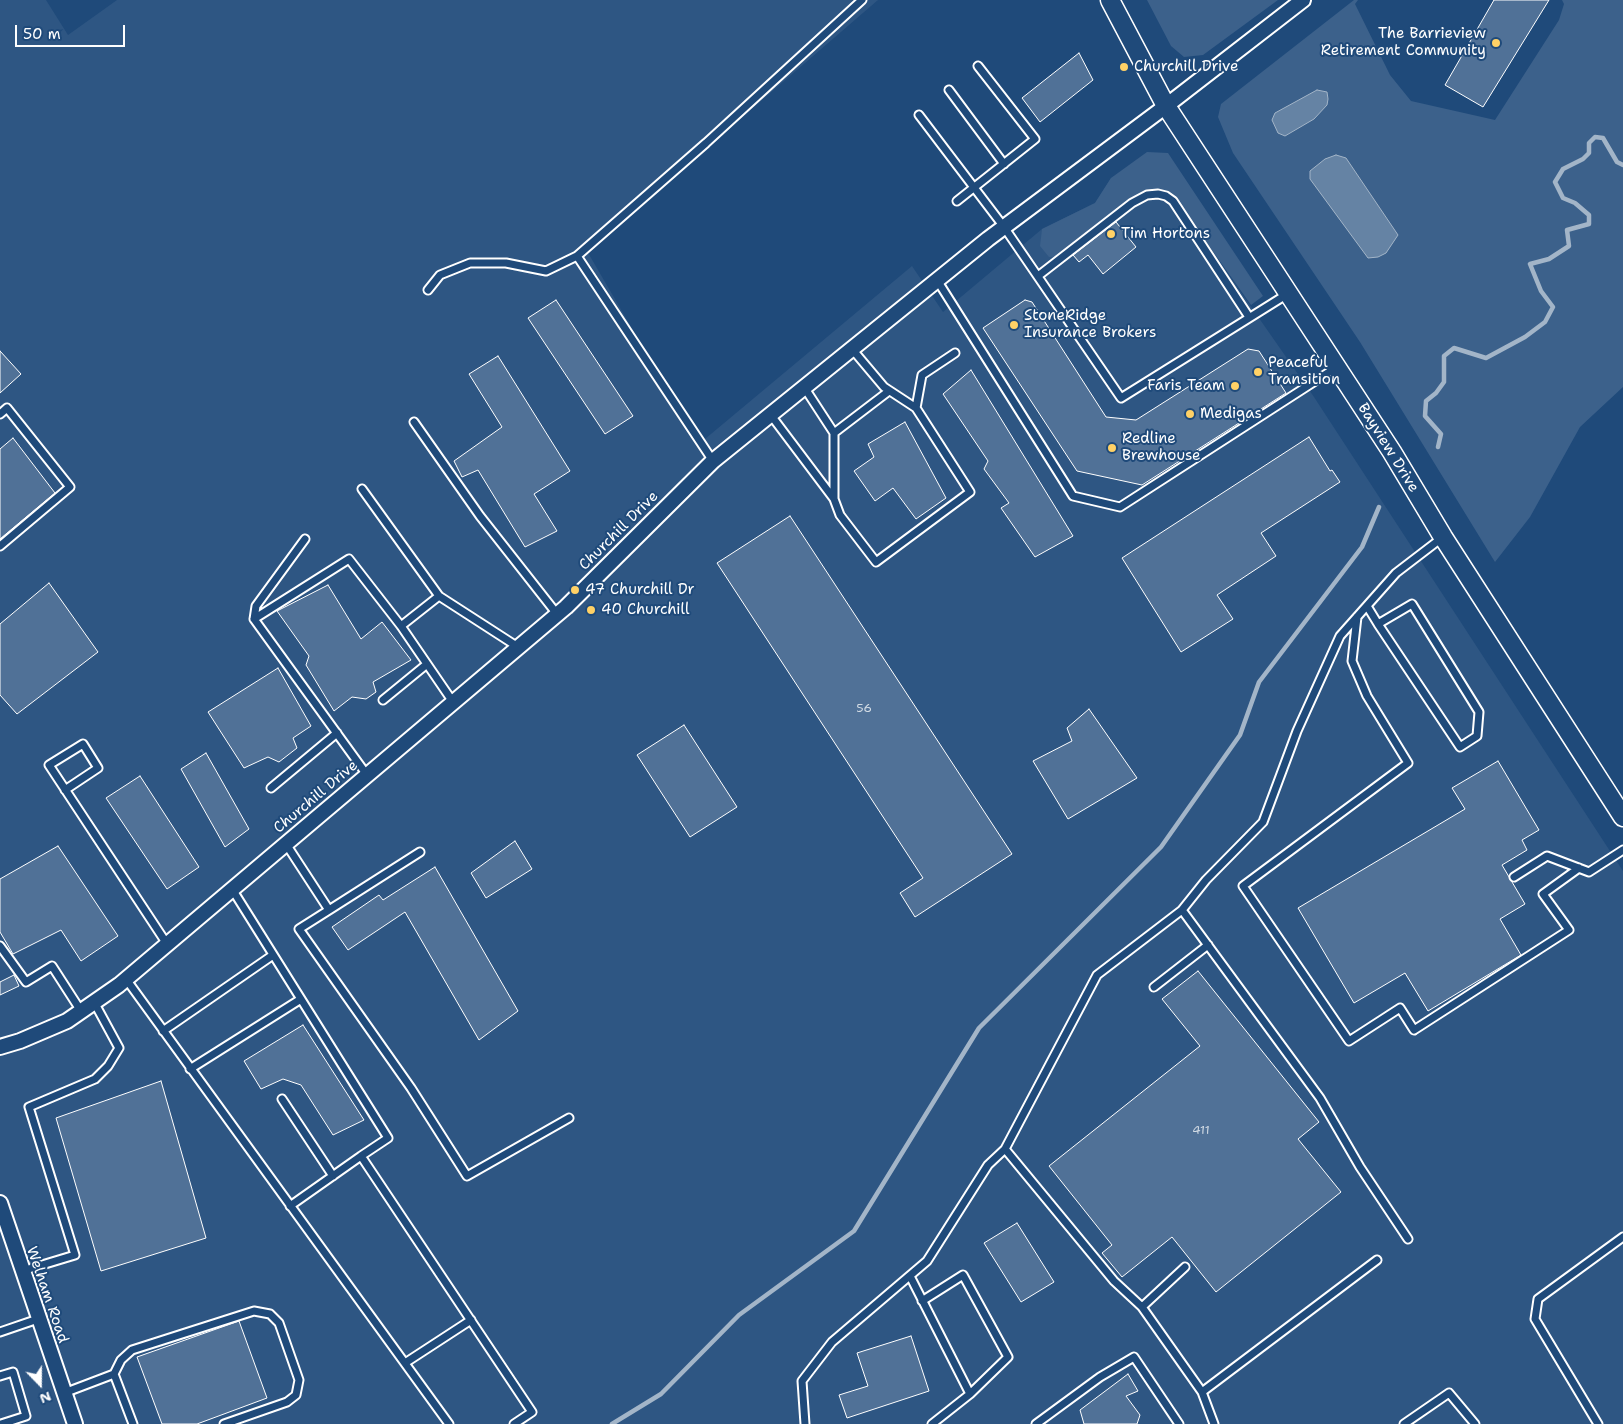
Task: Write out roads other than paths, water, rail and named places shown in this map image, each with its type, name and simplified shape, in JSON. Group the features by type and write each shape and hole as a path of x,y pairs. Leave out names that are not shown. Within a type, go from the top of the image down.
{"street":[{"name":"Bayview Drive","path":"1110,0 1166,106 1337,367 1443,537 1623,817"},
{"name":"Churchill Drive","path":"0,1047 20,1042 66,1021 126,979 557,614 712,461 1004,227 1166,106 1303,0"},
{"name":"Welham Road","path":"0,1203 4,1232 21,1271 75,1424"}],"lane":[{"path":"428,290 440,275 470,263 506,263 546,271 577,256 706,143 862,0"},
{"path":"957,201 1035,139 978,66"},
{"path":"949,90 1004,164"},
{"path":"918,115 1004,227 1122,398 1289,293"},
{"path":"1038,276 1132,203 1147,195 1158,194 1173,201 1249,317"},
{"path":"577,256 712,461"},
{"path":"937,280 1073,496 1120,507 1337,367"},
{"path":"770,414 834,499 840,516 876,562 970,492 916,408 884,387 852,349"},
{"path":"916,408 922,375 955,353"},
{"path":"804,387 834,433 834,499"},
{"path":"834,433 889,391"},
{"path":"0,414 6,408 70,487 0,546"},
{"path":"414,422 480,516 557,614"},
{"path":"362,488 439,596 518,647"},
{"path":"805,1424 802,1382 832,1342 928,1261 988,1165 1006,1149 1097,975 1182,910 1206,880 1263,822 1297,731 1340,636 1396,573 1443,537"},
{"path":"305,539 256,606 254,619 367,775"},
{"path":"254,619 349,559 402,626 453,702"},
{"path":"402,626 439,596"},
{"path":"1366,606 1378,624 1460,747 1477,736 1479,712 1412,604 1378,624"},
{"path":"1358,616 1352,661 1367,696 1408,763 1243,886 1349,1041 1400,1008 1414,1030 1569,930 1543,894 1579,868"},
{"path":"383,700 427,664"},
{"path":"271,788 337,733"},
{"path":"65,790 98,768 82,744 49,765 65,790 167,944"},
{"path":"286,844 330,910"},
{"path":"1514,877 1547,856 1589,872 1623,850"},
{"path":"420,852 299,929 411,1088 467,1176 569,1118"},
{"path":"232,889 388,1138 290,1206"},
{"path":"1182,910 1320,1098 1360,1167 1408,1239"},
{"path":"1154,987 1208,945"},
{"path":"0,946 26,982 52,966 81,1012"},
{"path":"163,1031 273,955"},
{"path":"126,979 449,1424"},
{"path":"190,1069 301,999"},
{"path":"21,1271 76,1255 29,1107 89,1082 108,1066 119,1048 94,1002"},
{"path":"282,1100 333,1176"},
{"path":"1006,1149 1114,1281 1142,1306 1202,1392 1214,1424"},
{"path":"362,1156 532,1412 514,1424"},
{"path":"1598,1424 1535,1319 1538,1299 1623,1237"},
{"path":"1202,1392 1377,1260"},
{"path":"1142,1306 1185,1267"},
{"path":"922,1301 963,1275 1008,1357 970,1394 932,1424"},
{"path":"910,1276 970,1394"},
{"path":"64,1393 114,1374 121,1360 132,1350 254,1311 270,1314 279,1323 299,1380 296,1395 287,1402 224,1424"},
{"path":"0,1332 38,1319"},
{"path":"405,1364 471,1320"},
{"path":"1036,1424 1100,1377 1134,1357 1178,1424"},
{"path":"0,1376 13,1372 26,1416 1,1424"},
{"path":"114,1374 133,1424"},
{"path":"1404,1424 1448,1393 1475,1424"},
{"path":"1045,1418 1050,1424"}],"waterway":[{"path":"1438,447 1441,434 1425,416 1426,401 1436,393 1444,382 1444,356 1454,348 1486,358 1525,337 1545,322 1553,307 1541,291 1530,264 1549,259 1569,246 1567,230 1589,224 1589,215 1575,203 1563,198 1555,182 1563,169 1583,159 1589,153 1589,143 1595,137 1603,138 1617,162 1623,165"},
{"path":"612,1424 661,1394 739,1315 854,1231 979,1028 1161,847 1240,735 1259,682 1362,547 1379,507"}],"place":[{"name":"The Barrieview Retirement Community","path":"1496,43"},
{"name":"Churchill Drive","path":"1124,67"},
{"name":"Tim Hortons","path":"1111,234"},
{"name":"StoneRidge Insurance Brokers","path":"1014,325"},
{"name":"Peaceful Transition","path":"1258,372"},
{"name":"Faris Team","path":"1235,386"},
{"name":"Medigas","path":"1190,414"},
{"name":"Redline Brewhouse","path":"1112,448"},
{"name":"47 Churchill Dr","path":"575,590"},
{"name":"40 Churchill","path":"591,610"}]}
